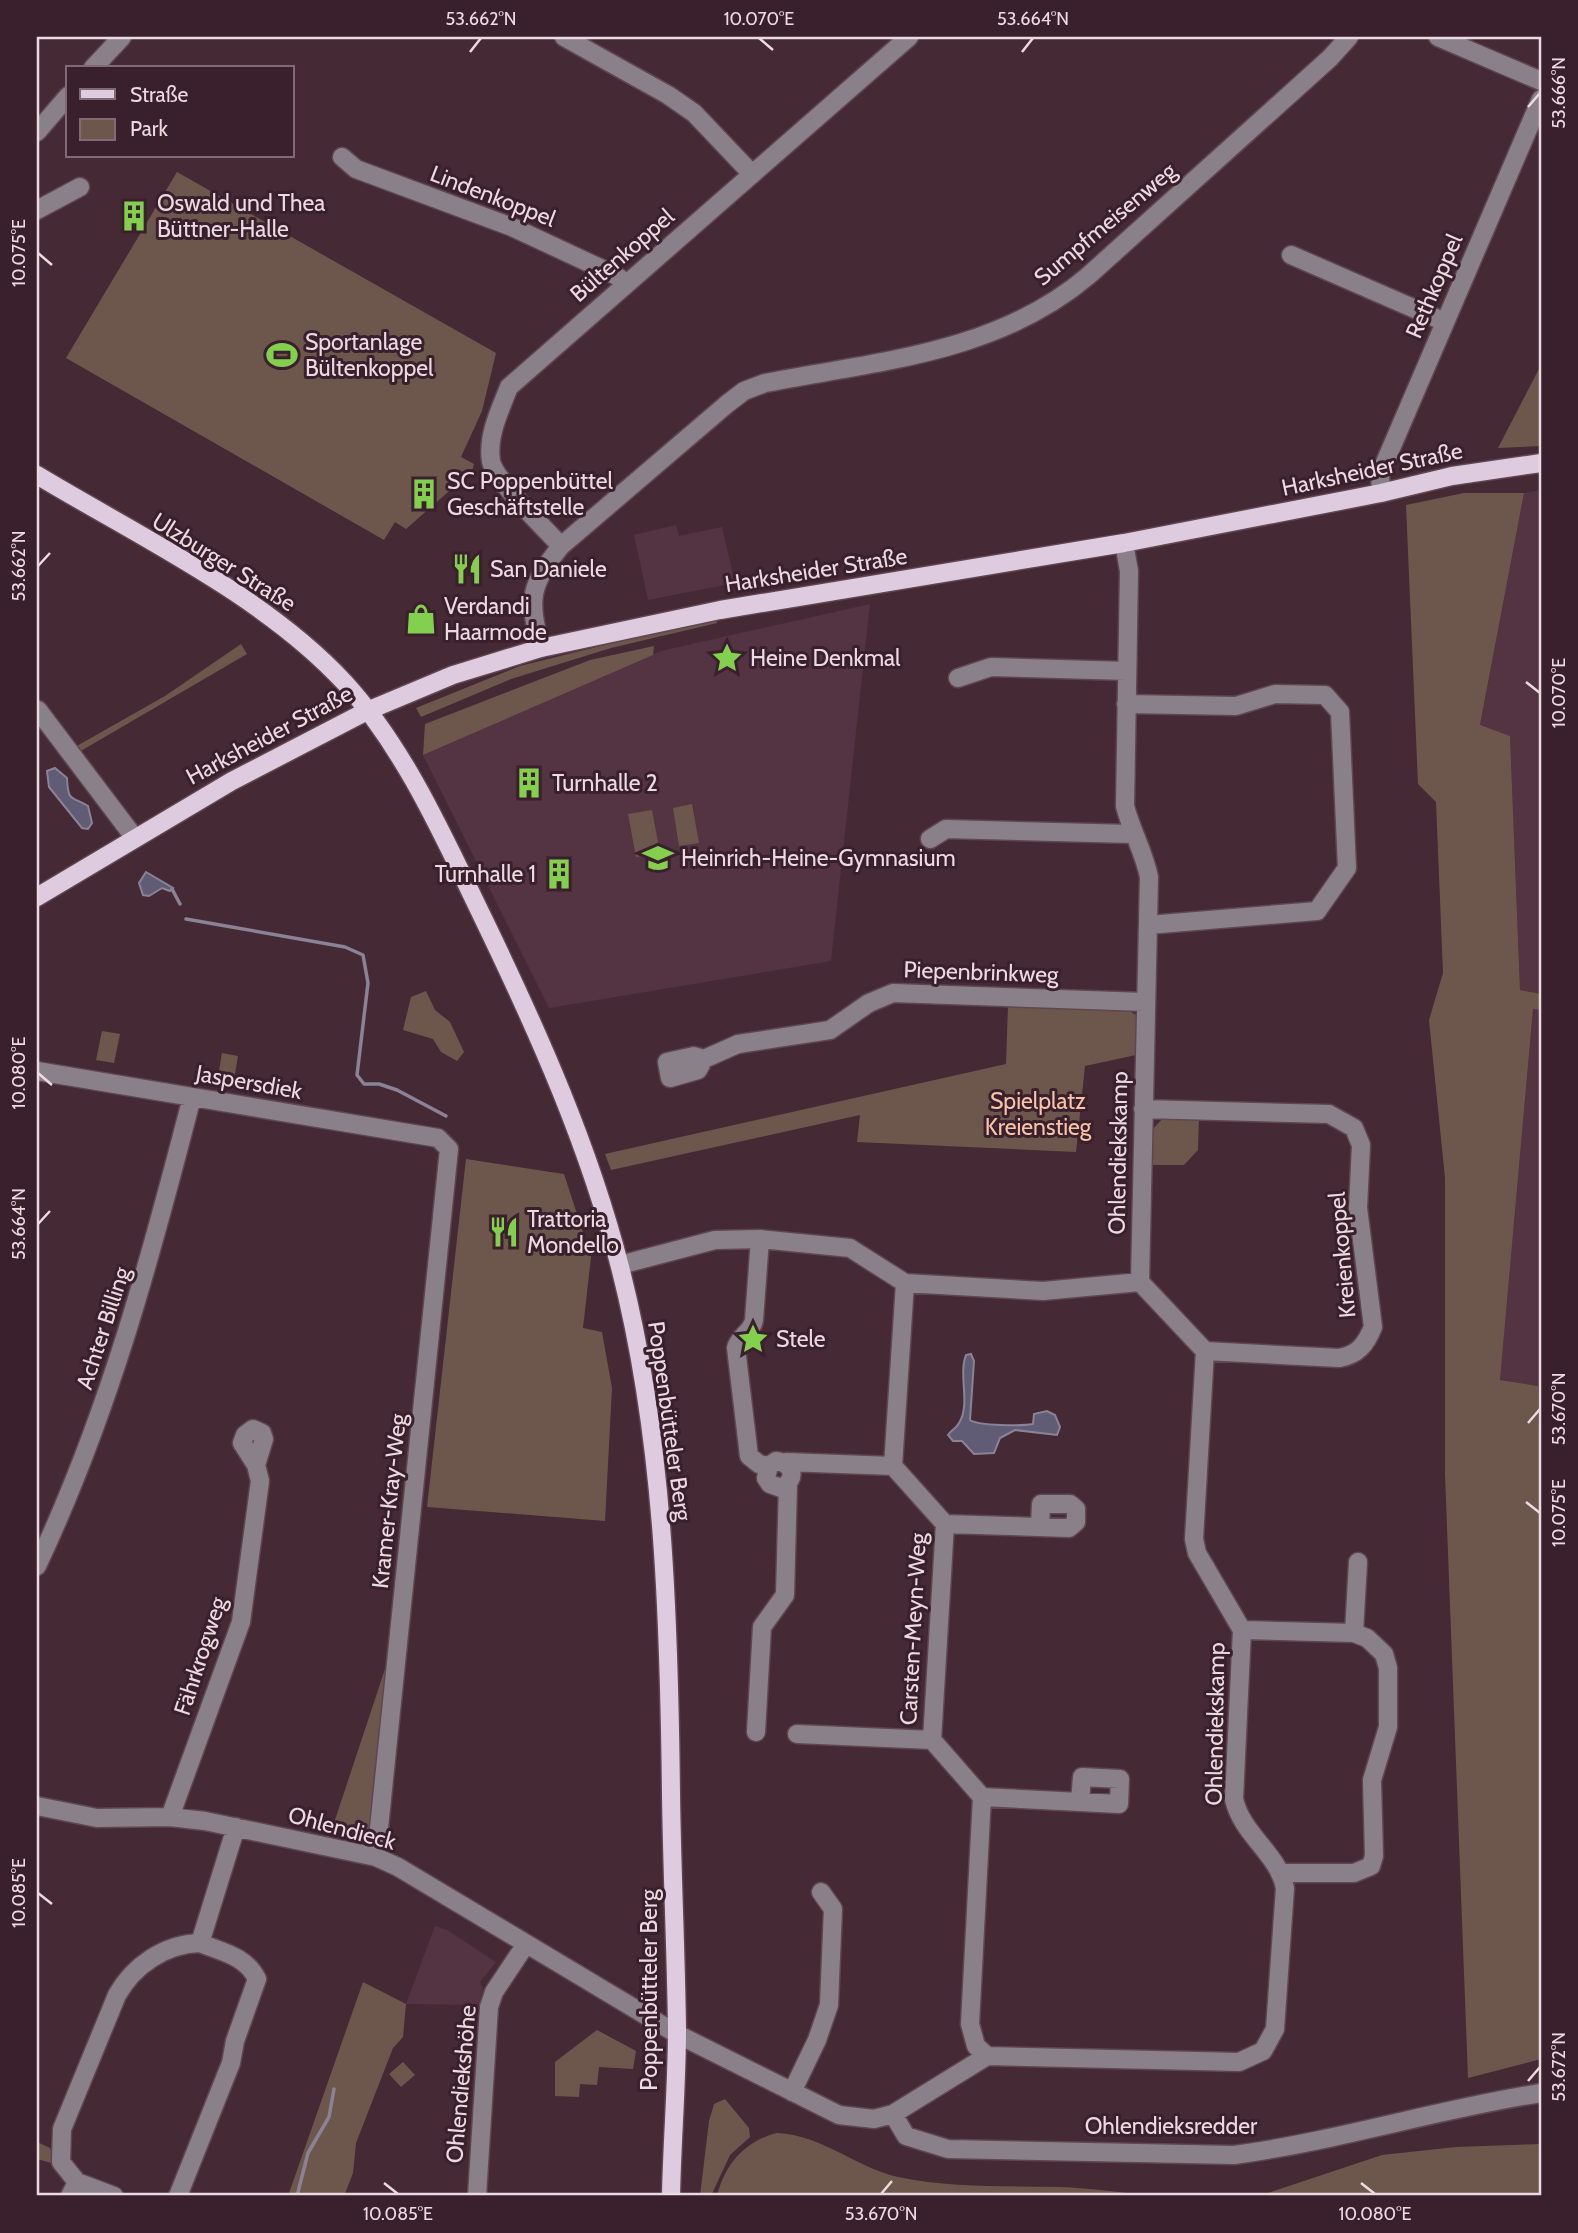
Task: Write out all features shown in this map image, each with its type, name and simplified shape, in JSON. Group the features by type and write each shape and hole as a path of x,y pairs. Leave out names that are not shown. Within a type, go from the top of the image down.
{"main road":[{"name":"Harksheider Straße","path":"37,897 134,836 241,776 367,711 453,675 541,648 720,610 1124,543 1381,493 1452,476 1541,463"},
{"name":"Ulzburger Straße","path":"37,475 237,595 286,629 322,660 367,711"},
{"name":"Poppenbütteler Berg","path":"367,711 449,847 518,991 589,1163 620,1265 645,1388 661,1525 669,1670 677,2034 671,2196"}],"street":[{"path":"95,66 122,37"},
{"path":"564,37 668,95 695,114 752,174"},
{"name":"Bültenkoppel","path":"561,546 494,471 490,448 509,387 909,37"},
{"name":"Sumpfmeisenweg","path":"541,648 533,617 532,590 561,546 744,391 765,383 936,350 1017,324 1062,297 1088,276 1330,58 1349,37"},
{"path":"1438,37 1541,81"},
{"path":"37,132 66,98"},
{"name":"Rethkoppel","path":"1381,493 1380,474 1541,99"},
{"name":"Lindenkoppel","path":"342,158 356,169 512,227 626,283"},
{"path":"37,210 80,187"},
{"path":"1291,255 1445,322"},
{"name":"Ohlendiekskamp","path":"1124,543 1129,572 1125,806 1132,834 1145,857 1149,877 1140,1282"},
{"path":"958,678 991,667 1127,671"},
{"path":"1126,705 1236,706 1275,694 1325,695 1340,712 1348,868 1317,911 1148,925"},
{"path":"38,710 134,836"},
{"path":"930,839 946,829 1132,834"},
{"name":"Piepenbrinkweg","path":"704,1059 738,1044 830,1030 869,1003 893,993 1145,1002"},
{"name":"Jaspersdiek","path":"37,1071 438,1138 449,1149"},
{"name":"Achter Billing","path":"37,1566 110,1389 146,1279 192,1097"},
{"name":"Kreienkoppel","path":"1143,1109 1329,1114 1354,1128 1361,1145 1358,1208 1373,1326 1368,1338 1350,1356 1339,1358 1205,1351"},
{"name":"Kramer-Kray-Weg","path":"376,1857 449,1149"},
{"path":"620,1265 715,1240 760,1239 850,1248 905,1283 1042,1291 1140,1282 1205,1351"},
{"path":"760,1239 753,1327 738,1341 736,1349 749,1456 759,1464 893,1466 905,1283"},
{"name":"Ohlendiekskamp","path":"1205,1351 1194,1539 1197,1553 1242,1630 1234,1800 1238,1818 1282,1872"},
{"path":"756,1732 762,1627 785,1595 788,1484 781,1488 770,1485 766,1478 777,1464"},
{"name":"Fährkrogweg","path":"170,1817 241,1622 260,1481 256,1465"},
{"name":"Carsten-Meyn-Weg","path":"893,1466 945,1524 932,1740 982,1797"},
{"path":"945,1524 1040,1527"},
{"path":"1353,1633 1358,1562"},
{"path":"677,2034 839,2115 874,2119 893,2114 987,2056 1239,2062 1253,2058 1270,2041 1275,2029 1285,1888 1282,1872 1354,1873 1371,1866 1374,1856 1372,1780 1388,1727 1388,1668 1384,1654 1377,1645 1353,1633 1242,1630"},
{"path":"796,1734 932,1740"},
{"path":"987,2056 976,2046 970,2024 982,1797 1080,1802"},
{"name":"Ohlendieck","path":"37,1806 97,1818 170,1817 236,1827 376,1857 398,1867 677,2034"},
{"path":"200,1943 236,1827"},
{"path":"792,2092 817,2040 829,2005 832,1909 821,1892"},
{"path":"114,2196 74,2189 61,2162 62,2129 117,1995 127,1977 139,1965 186,1943 200,1943 240,1959 251,1966 257,1979 235,2041 232,2063 178,2196"},
{"name":"Ohlendiekshöhe","path":"477,2196 489,2007 494,1992 526,1944"},
{"name":"Ohlendieksredder","path":"893,2114 906,2136 948,2149 1234,2155 1280,2148 1417,2116 1541,2092"}],"shaded area":[{"path":"1541,490 1541,994 1520,990 1510,736 1480,726 1524,493"},
{"path":"676,525 679,536 722,527 735,583 648,600 634,535"},
{"name":"Heinrich-Heine-Gymnasium","path":"870,604 831,961 549,1008 423,755 661,651"},
{"path":"55,768 67,778 70,795 88,806 92,823 88,829 82,828 49,787 47,771"},
{"path":"146,872 173,888 170,891 162,888 149,896 143,895 139,883"},
{"path":"1533,1009 1541,1010 1541,1522 1538,1386 1500,1380"},
{"path":"971,1354 974,1361 970,1420 991,1424 1028,1425 1033,1424 1034,1414 1047,1411 1055,1415 1060,1427 1057,1435 1015,1430 1000,1438 994,1453 974,1454 962,1441 953,1441 948,1435 958,1425 962,1415 964,1363 966,1355"},
{"path":"435,1926 447,1930 496,1962 480,1982 483,1989 479,2005 406,2004"}],"green space":[{"name":"Sportanlage Bültenkoppel","path":"177,172 496,353 482,411 461,457 474,464 472,471 406,529 395,522 384,540 66,358"},
{"path":"1541,365 1541,446 1498,448"},
{"path":"1464,493 1524,493 1480,725 1510,736 1520,990 1541,994 1541,1010 1533,1009 1500,1380 1538,1386 1541,1522 1541,2059 1468,2078 1445,1474 1445,1178 1429,1020 1443,973 1436,802 1418,784 1406,505"},
{"path":"717,617 717,623 611,648 511,679 421,717 416,708 520,666"},
{"path":"241,644 247,654 79,752 75,747 165,696"},
{"path":"654,646 653,655 423,755 425,724 590,660"},
{"path":"692,804 699,843 679,846 673,808"},
{"path":"652,810 660,853 636,857 628,814"},
{"path":"426,991 435,1010 450,1022 464,1052 457,1061 441,1052 433,1039 403,1030 411,997"},
{"name":"Spielplatz Kreienstieg","path":"1008,1005 1123,1007 1136,1015 1136,1055 1085,1066 1076,1152 857,1142 860,1115 611,1170 605,1154 1006,1064"},
{"path":"102,1031 120,1034 114,1063 96,1060"},
{"path":"222,1053 238,1056 233,1085 217,1082"},
{"path":"1165,1116 1199,1116 1198,1150 1184,1165 1149,1165 1150,1132"},
{"path":"466,1159 564,1174 591,1257 583,1328 602,1332 612,1388 605,1521 427,1507"},
{"path":"388,1660 374,1843 331,1832"},
{"path":"363,1982 406,2004 403,2037 393,2048 356,2143 353,2173 344,2196 288,2196"},
{"path":"597,2030 636,2051 633,2069 599,2067 597,2085 580,2084 579,2097 555,2096 555,2062"},
{"path":"403,2062 415,2075 401,2087 389,2074"},
{"path":"725,2099 749,2128 750,2137 730,2155 711,2196 700,2196 709,2121 714,2104"},
{"path":"777,2133 809,2139 882,2172 918,2181 978,2186 1071,2188 1156,2196 717,2196 725,2174 738,2156 755,2142"},
{"path":"37,2142 50,2148 55,2164 37,2159"},
{"path":"1541,2144 1541,2196 1259,2196 1382,2155 1456,2147"}],"waterway":[{"path":"172,889 180,904"},
{"path":"186,919 345,947 363,955 368,983 357,1075 364,1084 379,1084 397,1090 446,1116"},
{"path":"297,2196 308,2153 329,2117 334,2089"}],"place":[{"name":"Oswald und Thea Büttner-Halle","path":"134,216"},
{"name":"Sportanlage Bültenkoppel","path":"282,355"},
{"name":"SC Poppenbüttel Geschäftstelle","path":"424,494"},
{"name":"San Daniele","path":"467,569"},
{"name":"Verdandi Haarmode","path":"421,619"},
{"name":"Heine Denkmal","path":"727,658"},
{"name":"Turnhalle 2","path":"529,783"},
{"name":"Heinrich-Heine-Gymnasium","path":"658,858"},
{"name":"Turnhalle 1","path":"559,874"},
{"name":"Trattoria Mondello","path":"504,1232"},
{"name":"Stele","path":"753,1339"}]}
